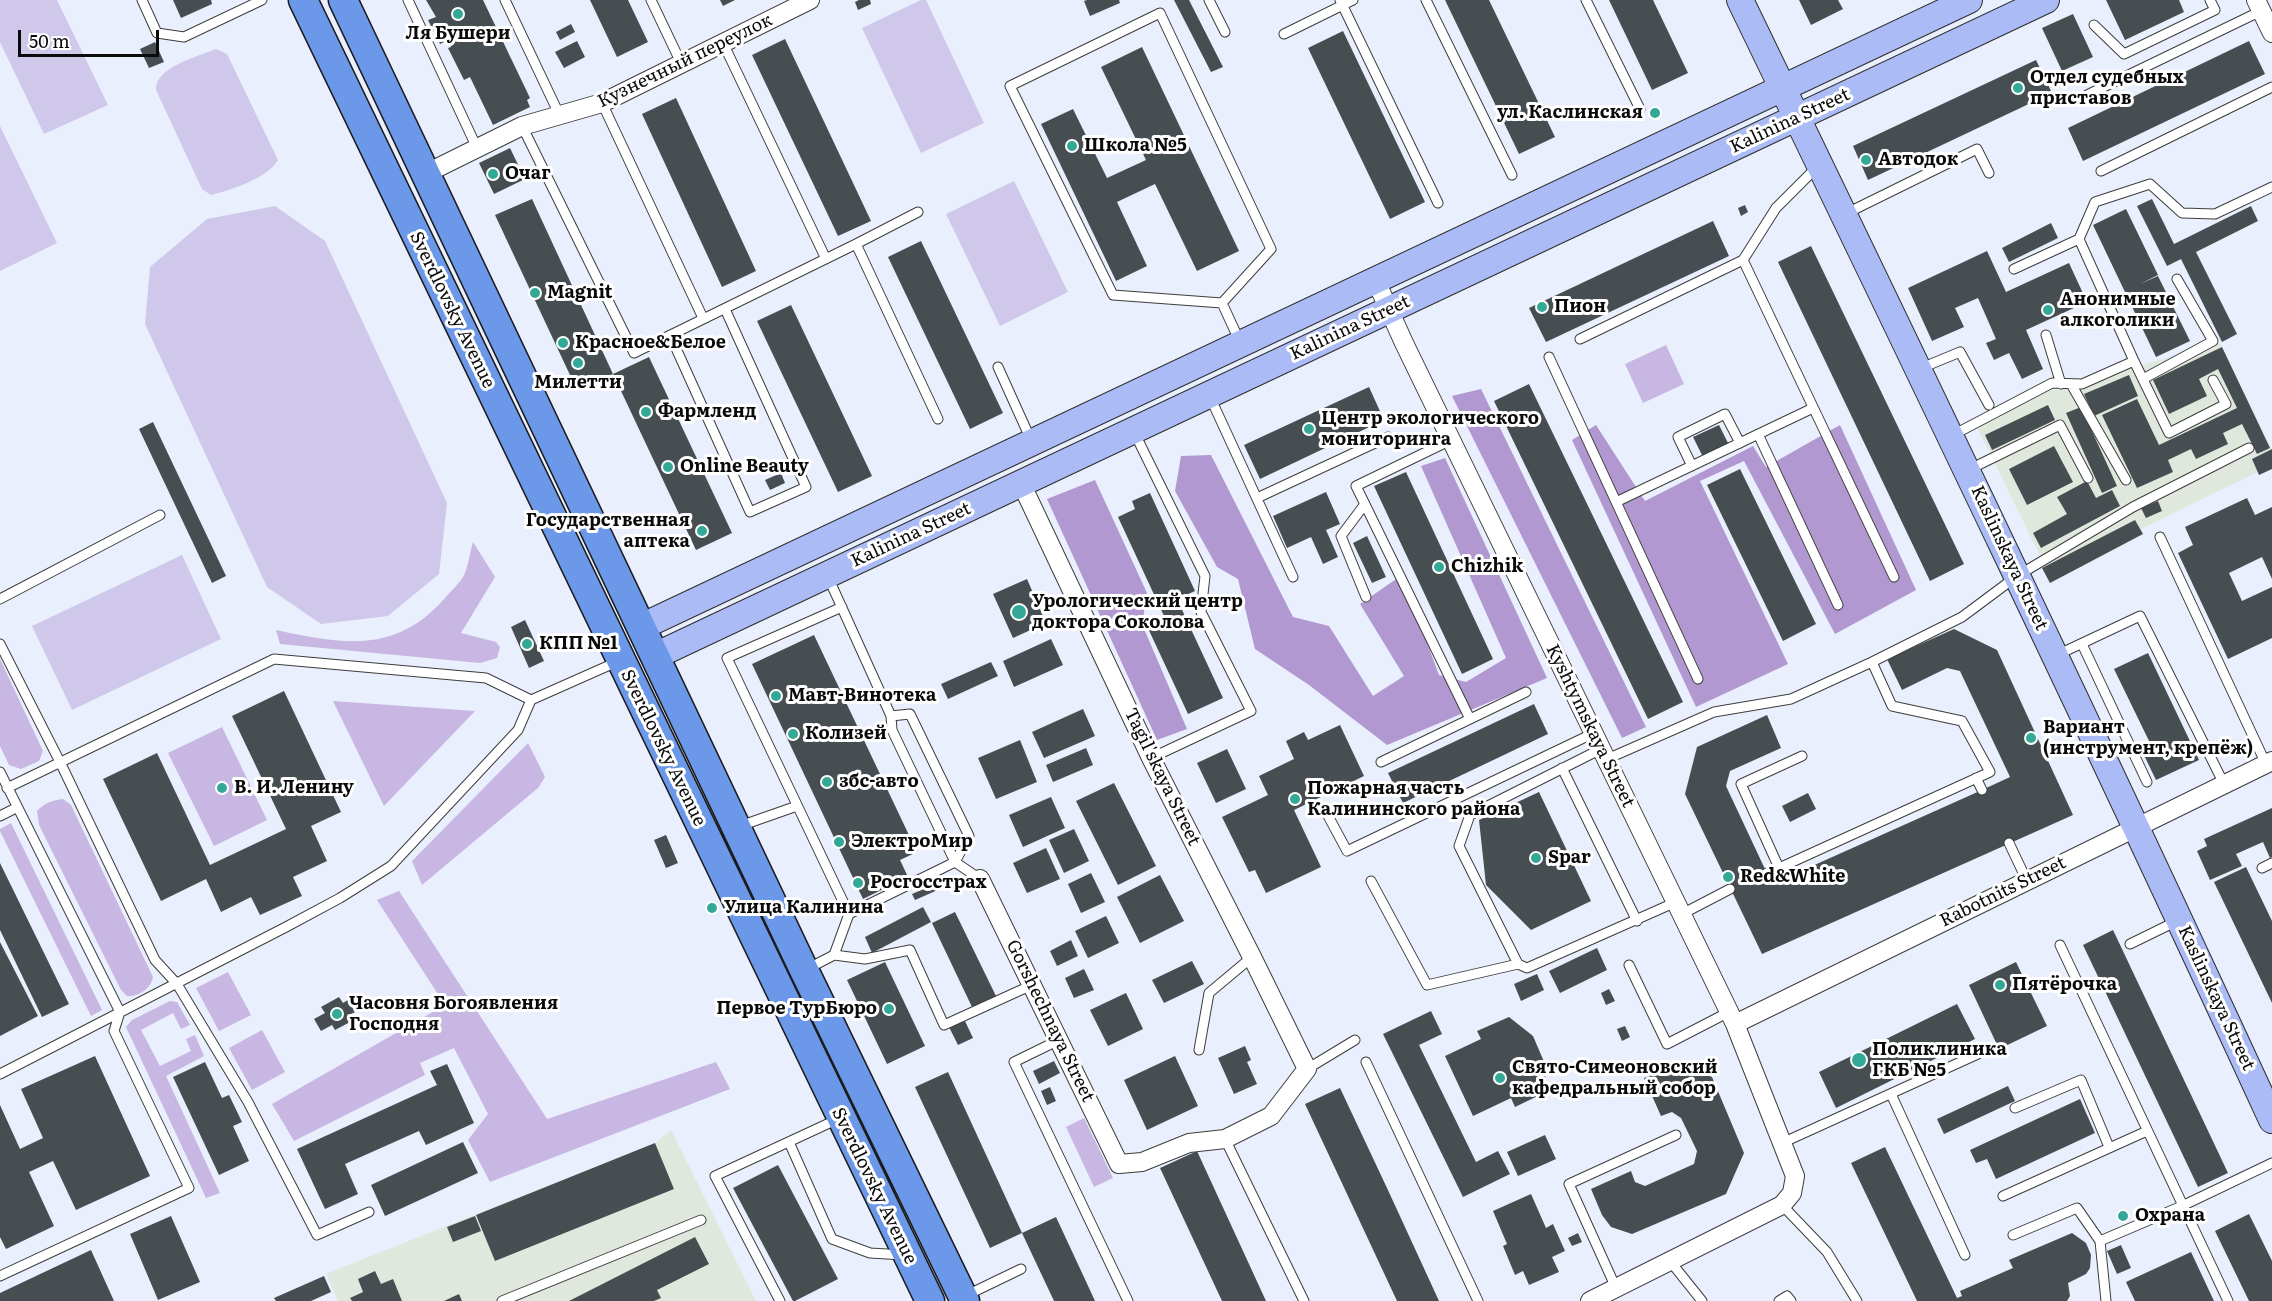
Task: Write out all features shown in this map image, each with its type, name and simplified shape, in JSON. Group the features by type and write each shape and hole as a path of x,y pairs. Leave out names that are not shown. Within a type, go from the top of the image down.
{"main road":[{"name":"Sverdlovsky Avenue","path":"303,0 930,1301"},
{"name":"Sverdlovsky Avenue","path":"343,0 804,970 964,1299"},
{"name":"Kaslinskaya Street","path":"1740,0 1952,436 2180,919 2272,1120"},
{"name":"Kalinina Street","path":"641,627 1969,0"},
{"name":"Kalinina Street","path":"655,656 2046,0"},
{"path":"621,660 641,627"},
{"path":"621,660 655,656"}],"street":[{"name":"Кузнечный переулок","path":"425,174 522,126 602,103 682,65 785,6 810,0"},
{"path":"2259,6 2272,33"},
{"name":"Kyshtymskaya Street","path":"1376,280 1451,440 1732,1018 1795,1176 1792,1193 1782,1205"},
{"name":"Tagil'skaya Street","path":"1021,483 1150,758 1307,1069"},
{"name":"Rabotnits Street","path":"1732,1018 2027,881 2269,762"},
{"name":"Gorshechnaya Street","path":"981,879 1119,1164 1142,1162 1189,1143 1225,1139"},
{"path":"1225,1139 1270,1116 1307,1069"},
{"path":"1590,1301 1782,1205"}],"lane":[{"path":"142,0 157,33 184,37 262,0"},
{"path":"408,0 477,148"},
{"path":"505,0 559,114"},
{"path":"651,0 682,65"},
{"path":"1209,0 1225,32"},
{"path":"1284,34 1340,3 1353,0"},
{"path":"1426,0 1512,176"},
{"path":"1586,0 1640,109"},
{"path":"2094,25 2124,54 2215,10 2210,0"},
{"path":"1340,3 1438,202"},
{"path":"2087,95 2259,6"},
{"path":"1160,13 1271,249 1222,303 1113,295 1010,86 1160,13"},
{"path":"723,43 826,259"},
{"path":"2101,171 2272,87"},
{"path":"602,103 704,318"},
{"path":"522,126 634,352 918,212"},
{"path":"1845,214 1977,149 1989,173"},
{"path":"1580,339 1743,260 1776,208 1820,165"},
{"path":"2014,269 2079,239 2095,202 2150,184 2181,213 2215,214 2272,187"},
{"path":"2079,239 2169,433 2226,404 2213,380"},
{"path":"856,244 938,419"},
{"path":"1743,260 1894,577"},
{"path":"2143,379 2213,341 2177,279"},
{"path":"1222,303 1241,344"},
{"path":"670,335 750,512 806,487 725,309"},
{"path":"2046,335 2066,384 2126,480"},
{"path":"1919,369 1960,352 1989,405"},
{"path":"1549,357 1698,679"},
{"path":"1952,436 2052,384 2082,384 2134,361"},
{"path":"998,367 1032,443"},
{"path":"1209,395 1293,577"},
{"path":"1616,502 1813,408"},
{"path":"1692,466 1678,437 1725,414 1740,443"},
{"path":"1968,470 2060,425 2088,478"},
{"path":"1133,430 1205,576 1201,612 1251,711 1150,758"},
{"path":"1758,434 1838,606"},
{"path":"1257,498 1388,437"},
{"path":"1451,440 1356,486 1470,719"},
{"path":"1326,812 1347,851 1601,747 1714,712 1791,699 1962,617 2017,576 2133,507 2249,448"},
{"path":"1365,504 1341,536 1366,597"},
{"path":"0,598 160,515"},
{"path":"2160,537 2269,762"},
{"path":"828,575 891,716 892,730 955,862 981,879"},
{"path":"842,607 727,658 849,914"},
{"path":"2055,656 2140,616 2224,784"},
{"path":"0,644 61,764 155,960 177,984 248,1102 317,1235 369,1212"},
{"path":"2082,644 2147,783"},
{"path":"7,788 61,764 274,659 486,678 531,700"},
{"path":"0,1074 340,898 391,866 518,730 531,700 621,660"},
{"path":"1767,873 1990,772 1962,721 1892,706 1872,662"},
{"path":"1381,762 1526,692"},
{"path":"834,955 849,914 955,862 969,836 910,714 891,716"},
{"path":"1518,964 1460,846 1470,815 1601,747"},
{"path":"1779,868 1741,784 1802,756"},
{"path":"1562,768 1636,921"},
{"path":"0,772 120,1012 114,1030 189,1188 0,1276"},
{"path":"1976,778 1982,790"},
{"path":"736,827 797,806"},
{"path":"0,816 16,808"},
{"path":"2009,843 2027,881"},
{"path":"2262,868 2272,863"},
{"path":"1371,881 1427,985 1518,964 1527,968 1636,921 1730,889"},
{"path":"2130,944 2180,919"},
{"path":"2060,945 2228,1301"},
{"path":"804,970 834,955 865,959 910,950 944,1025 1032,985"},
{"path":"1199,1050 1209,993 1252,957"},
{"path":"1629,964 1667,1044 1732,1018"},
{"path":"1060,1040 1014,1062 1128,1301"},
{"path":"1307,1069 1355,1040"},
{"path":"1782,1143 1978,1054"},
{"path":"1366,1062 1478,1301"},
{"path":"2015,1108 2081,1080 2109,1147"},
{"path":"1891,1094 1965,1255"},
{"path":"780,1301 715,1176 842,1118"},
{"path":"2003,1196 2147,1131"},
{"path":"1616,1288 1569,1184 1676,1135"},
{"path":"1225,1139 1305,1301"},
{"path":"789,1142 832,1239 870,1253 908,1255"},
{"path":"2100,1241 2182,1206 2272,1163"},
{"path":"1782,1205 1827,1252 1857,1301"},
{"path":"2013,1235 2077,1208 2100,1241 2106,1301"},
{"path":"502,1301 701,1220"},
{"path":"1670,1261 1701,1301"},
{"path":"964,1299 1022,1269"},
{"path":"1779,1301 1787,1296 1791,1301"}],"shaded area":[{"path":"0,0 57,0 108,105 44,134 0,42"},
{"path":"921,0 926,0 984,123 921,153 862,28"},
{"path":"216,49 227,54 278,160 258,178 211,195 202,189 156,90 162,75 170,69 188,59"},
{"path":"0,126 57,243 0,271"},
{"path":"1014,181 1068,292 1000,326 946,214"},
{"path":"275,206 325,241 447,503 439,574 388,616 321,624 267,587 145,324 150,267 207,219"},
{"path":"2220,343 2272,450 2272,465 2049,574 1977,427 2049,391"},
{"path":"1666,345 1684,384 1643,403 1625,364"},
{"path":"1481,389 1646,727 1622,738 1452,396"},
{"path":"1596,425 1645,501 1753,446 1766,467 1840,425 1916,590 1835,634 1744,461 1700,481 1788,664 1696,707 1572,440"},
{"path":"1211,455 1293,617 1329,626 1373,696 1404,676 1360,604 1402,575 1439,675 1466,682 1506,658 1421,466 1445,458 1547,678 1387,745 1309,685 1255,649 1238,579 1217,567 1175,491 1181,456"},
{"path":"1095,480 1147,593 1142,624 1187,729 1157,740 1047,499"},
{"path":"473,542 495,577 461,633 496,642 500,647 497,658 480,663 280,644 276,630 323,639 366,641 387,637 407,629 426,616 461,580"},
{"path":"182,555 221,639 72,710 32,626"},
{"path":"0,659 43,751 39,761 21,769 9,765 0,746"},
{"path":"333,701 475,711 384,806"},
{"path":"222,727 267,820 214,846 168,753"},
{"path":"528,743 545,777 538,788 422,885 412,861"},
{"path":"63,799 71,805 153,977 147,989 140,994 127,996 121,990 39,825 37,811 49,802"},
{"path":"11,823 102,1010 91,1016 0,831"},
{"path":"399,891 547,1119 716,1062 730,1089 490,1182 468,1140 488,1114 454,1048 420,1063 425,1075 294,1141 272,1104 445,1005 377,900"},
{"path":"228,972 251,1015 219,1031 196,988"},
{"path":"170,1001 177,1002 190,1025 181,1029 173,1013 141,1030 160,1066 191,1051 186,1039 195,1035 204,1056 166,1076 220,1193 206,1198 126,1027 132,1020"},
{"path":"262,1030 285,1072 252,1090 229,1048"},
{"path":"1084,1118 1113,1178 1094,1187 1066,1127"},
{"path":"671,1130 756,1301 338,1301 326,1274 655,1143"}],"building":[{"path":"173,0 211,0 212,4 181,18"},
{"path":"426,0 483,0 530,98 527,100 530,107 493,125 470,77 464,80 448,48 451,47 448,40 440,44 428,20 436,17"},
{"path":"590,0 628,0 648,42 617,57"},
{"path":"720,0 735,0 723,6"},
{"path":"870,0 871,4 858,10 855,2"},
{"path":"1119,0 1120,3 1090,16 1084,1"},
{"path":"1174,0 1189,0 1223,67 1211,72"},
{"path":"1445,0 1489,0 1555,137 1519,154"},
{"path":"1609,0 1653,0 1688,73 1652,90"},
{"path":"1799,0 1838,0 1843,9 1811,25"},
{"path":"2106,0 2179,0 2184,12 2125,40"},
{"path":"2073,14 2093,57 2062,71 2042,28"},
{"path":"571,24 575,32 560,40 556,32"},
{"path":"1343,31 1425,202 1390,219 1308,48"},
{"path":"785,39 871,221 838,236 752,55"},
{"path":"577,41 585,57 564,68 555,52"},
{"path":"2249,41 2265,74 2083,161 2068,128"},
{"path":"155,42 164,62 149,68 140,49"},
{"path":"1142,47 1239,251 1197,271 1155,184 1117,202 1147,266 1116,281 1041,124 1073,109 1107,178 1146,160 1101,67"},
{"path":"2036,60 2052,93 1868,180 1853,146"},
{"path":"676,98 756,271 722,287 642,114"},
{"path":"510,148 525,179 494,194 479,163"},
{"path":"532,199 613,374 577,390 495,215"},
{"path":"2152,199 2174,244 2251,206 2258,221 2196,252 2237,334 2222,342 2181,259 2167,266 2137,206"},
{"path":"1745,205 1748,212 1741,216 1738,208"},
{"path":"2126,209 2158,275 2140,284 2158,276 2190,341 2156,357 2093,225"},
{"path":"1713,221 1729,256 1546,342 1529,308"},
{"path":"2051,223 2058,238 2009,262 2002,248"},
{"path":"921,241 1003,413 970,429 888,257"},
{"path":"1811,246 1964,564 1930,581 1778,262"},
{"path":"1987,251 2006,292 2069,263 2087,302 2026,330 2043,369 2022,379 2009,353 1994,360 1986,343 1996,339 1978,298 1955,308 1964,327 1932,341 1908,288"},
{"path":"791,305 872,476 838,492 757,321"},
{"path":"2222,347 2270,448 2257,454 2242,424 2223,433 2228,444 2196,459 2191,449 2168,460 2173,472 2137,488 2102,415 2137,399 2159,445 2237,408 2218,369 2199,379 2207,396 2169,414 2153,380"},
{"path":"649,357 732,533 696,550 613,374"},
{"path":"2129,375 2138,396 2094,416 2084,394"},
{"path":"1529,384 1683,702 1648,719 1494,401"},
{"path":"1369,387 1384,420 1260,479 1244,445"},
{"path":"2048,405 2055,420 1992,450 1985,435"},
{"path":"2081,407 2117,486 2102,493 2066,413"},
{"path":"153,422 226,576 212,583 139,429"},
{"path":"1719,425 1729,445 1703,457 1693,437"},
{"path":"2054,446 2073,482 2027,505 2009,469"},
{"path":"2272,449 2272,469 2259,475 2252,459"},
{"path":"1740,469 1816,624 1783,641 1707,485"},
{"path":"1406,472 1493,659 1462,674 1374,486"},
{"path":"781,473 785,483 770,490 765,480"},
{"path":"2087,481 2096,498 2112,490 2120,506 2041,548 2033,533 2067,514 2057,497"},
{"path":"1326,492 1340,524 1326,530 1338,557 1323,564 1311,537 1287,548 1273,516"},
{"path":"1150,493 1195,591 1177,599 1223,698 1188,714 1146,624 1164,616 1118,517 1135,509 1132,501"},
{"path":"2247,498 2255,515 2272,507 2272,579 2262,557 2229,573 2242,601 2272,587 2272,638 2228,659 2178,553 2193,545 2185,527"},
{"path":"2158,501 2162,511 2146,518 2141,508"},
{"path":"2135,520 2143,534 2050,583 2042,568"},
{"path":"1367,536 1386,577 1372,583 1353,543"},
{"path":"1027,579 1046,623 1013,638 993,594"},
{"name":"КПП №1","path":"525,620 544,661 529,668 511,627"},
{"path":"1954,629 1997,650 2073,815 1762,954 1685,794 1697,747 1767,715 1781,748 1730,771 1726,786 1772,884 1982,790 2010,777 1960,671 1947,668 1902,690 1887,659"},
{"path":"814,635 917,852 900,860 908,877 863,899 752,664"},
{"path":"1051,639 1063,665 1014,687 1003,661"},
{"path":"2148,653 2199,760 2156,780 2141,749 2151,745 2114,669"},
{"path":"991,662 998,676 948,699 941,684"},
{"path":"284,691 341,812 311,826 327,861 293,877 302,896 260,915 251,897 221,912 206,879 161,901 103,779 157,753 210,865 286,829 232,716"},
{"path":"1534,704 1548,734 1403,803 1388,773"},
{"path":"1083,709 1095,736 1044,758 1032,732"},
{"path":"1340,725 1364,776 1294,810 1321,867 1266,893 1255,870 1249,872 1222,817 1268,795 1259,776 1294,759 1286,741 1304,732 1308,740"},
{"path":"1020,740 1037,782 996,799 978,758"},
{"path":"1086,748 1093,765 1053,782 1046,765"},
{"path":"1227,749 1246,789 1216,803 1197,763"},
{"path":"1114,783 1156,866 1118,885 1076,801"},
{"path":"1539,792 1591,901 1531,930 1486,885 1479,820"},
{"path":"1808,793 1816,809 1790,822 1782,806"},
{"path":"1051,797 1065,828 1023,847 1009,815"},
{"path":"2272,808 2272,857 2270,858 2263,842 2236,854 2242,866 2210,880 2197,851 2207,846 2204,839"},
{"path":"1074,829 1089,861 1064,873 1049,840"},
{"path":"666,835 678,863 666,868 654,840"},
{"path":"1046,848 1060,879 1027,893 1013,863"},
{"path":"0,863 69,1004 42,1017 0,930"},
{"path":"2246,867 2272,921 2272,1003 2214,882"},
{"path":"1091,873 1105,902 1081,913 1068,884"},
{"path":"1160,875 1184,921 1140,943 1117,897"},
{"path":"937,883 940,889 915,900 912,894"},
{"path":"923,907 931,922 872,953 865,937"},
{"path":"955,912 996,996 972,1007 932,923"},
{"path":"1106,916 1119,943 1088,958 1075,931"},
{"path":"2113,930 2228,1173 2198,1187 2083,945"},
{"path":"1071,940 1078,956 1057,966 1050,951"},
{"path":"0,942 38,1016 0,1036"},
{"path":"1597,948 1607,970 1560,993 1549,971"},
{"path":"1192,961 1204,984 1164,1003 1152,980"},
{"path":"885,962 925,1046 887,1064 847,980"},
{"path":"2016,962 2047,1026 1999,1049 1969,985"},
{"path":"1084,969 1094,990 1074,998 1065,978"},
{"path":"1537,974 1544,990 1521,1001 1514,984"},
{"path":"1609,989 1615,1001 1606,1005 1601,993"},
{"path":"1126,993 1143,1029 1108,1046 1090,1010"},
{"name":"Часовня Богоявления Господня","path":"339,997 343,1003 348,1000 355,1012 349,1015 352,1021 335,1030 332,1025 321,1031 314,1019 325,1013 321,1007"},
{"path":"1957,1004 1975,1039 1836,1108 1819,1072"},
{"path":"1431,1011 1442,1034 1419,1045 1476,1162 1498,1151 1510,1174 1463,1197 1383,1034"},
{"name":"Свято-Симеоновский кафедральный собор","path":"1509,1017 1533,1036 1545,1064 1546,1092 1515,1107 1511,1098 1473,1116 1445,1056 1481,1039 1477,1031"},
{"path":"964,1019 973,1038 958,1045 949,1027"},
{"path":"1625,1026 1630,1037 1622,1041 1617,1029"},
{"path":"1245,1046 1251,1060 1247,1062 1257,1084 1234,1094 1218,1058"},
{"path":"95,1056 150,1176 76,1210 53,1161 29,1172 54,1226 6,1249 0,1237 0,1105 20,1149 43,1138 21,1089"},
{"path":"1175,1056 1198,1106 1147,1130 1124,1080"},
{"path":"1054,1061 1060,1073 1039,1084 1033,1071"},
{"path":"205,1062 222,1098 229,1095 242,1122 233,1126 249,1161 219,1175 173,1077"},
{"path":"447,1064 474,1123 426,1145 419,1131 345,1164 358,1194 325,1209 297,1149 437,1085 430,1071"},
{"path":"1680,1064 1712,1077 1744,1153 1726,1194 1632,1234 1611,1227 1602,1215 1591,1189 1631,1171 1635,1182 1645,1186 1694,1164 1697,1151 1681,1118 1672,1112 1661,1116 1644,1078"},
{"path":"948,1072 1022,1233 990,1248 915,1087"},
{"path":"2008,1086 2015,1101 1944,1134 1937,1119"},
{"path":"1050,1087 1056,1101 1047,1105 1041,1091"},
{"path":"1340,1088 1439,1301 1397,1301 1305,1104"},
{"path":"2080,1099 2095,1133 1996,1179 1987,1159 1976,1163 1970,1150"},
{"path":"1545,1135 1556,1159 1518,1176 1507,1152"},
{"path":"463,1142 478,1173 385,1216 371,1185"},
{"path":"655,1143 674,1189 495,1261 476,1215"},
{"path":"1885,1147 1957,1298 1962,1296 1960,1291 2013,1268 2009,1260 2072,1233 2086,1243 2091,1255 2090,1268 2086,1274 2068,1283 2070,1296 2067,1301 1917,1301 1851,1163"},
{"path":"1197,1151 1266,1301 1222,1301 1160,1168"},
{"path":"778,1165 838,1279 795,1301 733,1188"},
{"path":"1531,1194 1546,1228 1553,1224 1565,1251 1552,1257 1559,1272 1529,1285 1523,1271 1515,1275 1503,1246 1507,1244 1493,1211"},
{"name":"Охрана","path":"2126,1210 2129,1218 2120,1222 2117,1214"},
{"path":"2249,1214 2272,1261 2272,1301 2249,1301 2215,1231"},
{"path":"171,1216 200,1282 158,1300 130,1234"},
{"path":"475,1216 481,1231 453,1242 447,1227"},
{"path":"1056,1217 1095,1301 1054,1301 1022,1233"},
{"path":"1578,1233 1582,1242 1572,1246 1568,1238"},
{"path":"695,1237 709,1264 657,1290 661,1298 654,1301 569,1301"},
{"path":"2121,1245 2131,1268 2117,1274 2107,1251"},
{"path":"91,1250 114,1301 0,1301 0,1293"},
{"path":"2191,1252 2214,1301 2135,1301 2126,1282"},
{"path":"375,1271 381,1284 393,1279 402,1301 352,1301 350,1298 363,1292 358,1279"},
{"path":"324,1276 331,1292 311,1301 276,1301 274,1298"},
{"path":"459,1294 462,1301 444,1301"}],"place":[{"name":"Ля Бушери","path":"458,14"},
{"name":"Отдел судебных приставов","path":"2018,88"},
{"name":"ул. Каслинская","path":"1655,113"},
{"name":"Школа №5","path":"1072,146"},
{"name":"Автодок","path":"1866,160"},
{"name":"Очаг","path":"493,174"},
{"name":"Magnit","path":"535,293"},
{"name":"Пион","path":"1542,307"},
{"name":"Анонимные алкоголики","path":"2048,310"},
{"name":"Красное&Белое","path":"563,343"},
{"name":"Милетти","path":"578,363"},
{"name":"Фармленд","path":"646,412"},
{"name":"Центр экологического мониторинга","path":"1309,429"},
{"name":"Online Beauty","path":"668,467"},
{"name":"Государственная аптека","path":"702,531"},
{"name":"Chizhik","path":"1439,567"},
{"name":"Урологический центр доктора Соколова","path":"1019,612"},
{"name":"КПП №1","path":"527,644"},
{"name":"Мавт-Винотека","path":"776,696"},
{"name":"Колизей","path":"793,734"},
{"name":"Вариант (инструмент, крепёж)","path":"2031,738"},
{"name":"збс-авто","path":"827,782"},
{"name":"В. И. Ленину","path":"222,788"},
{"name":"Пожарная часть Калининского района","path":"1295,799"},
{"name":"ЭлектроМир","path":"839,842"},
{"name":"Spar","path":"1536,858"},
{"name":"Red&White","path":"1728,877"},
{"name":"Росгосстрах","path":"858,883"},
{"name":"Улица Калинина","path":"712,908"},
{"name":"Пятёрочка","path":"2000,985"},
{"name":"Первое ТурБюро","path":"889,1009"},
{"name":"Часовня Богоявления Господня","path":"337,1014"},
{"name":"Поликлиника ГКБ №5","path":"1859,1060"},
{"name":"Свято-Симеоновский кафедральный собор","path":"1500,1078"},
{"name":"Охрана","path":"2123,1216"}]}
